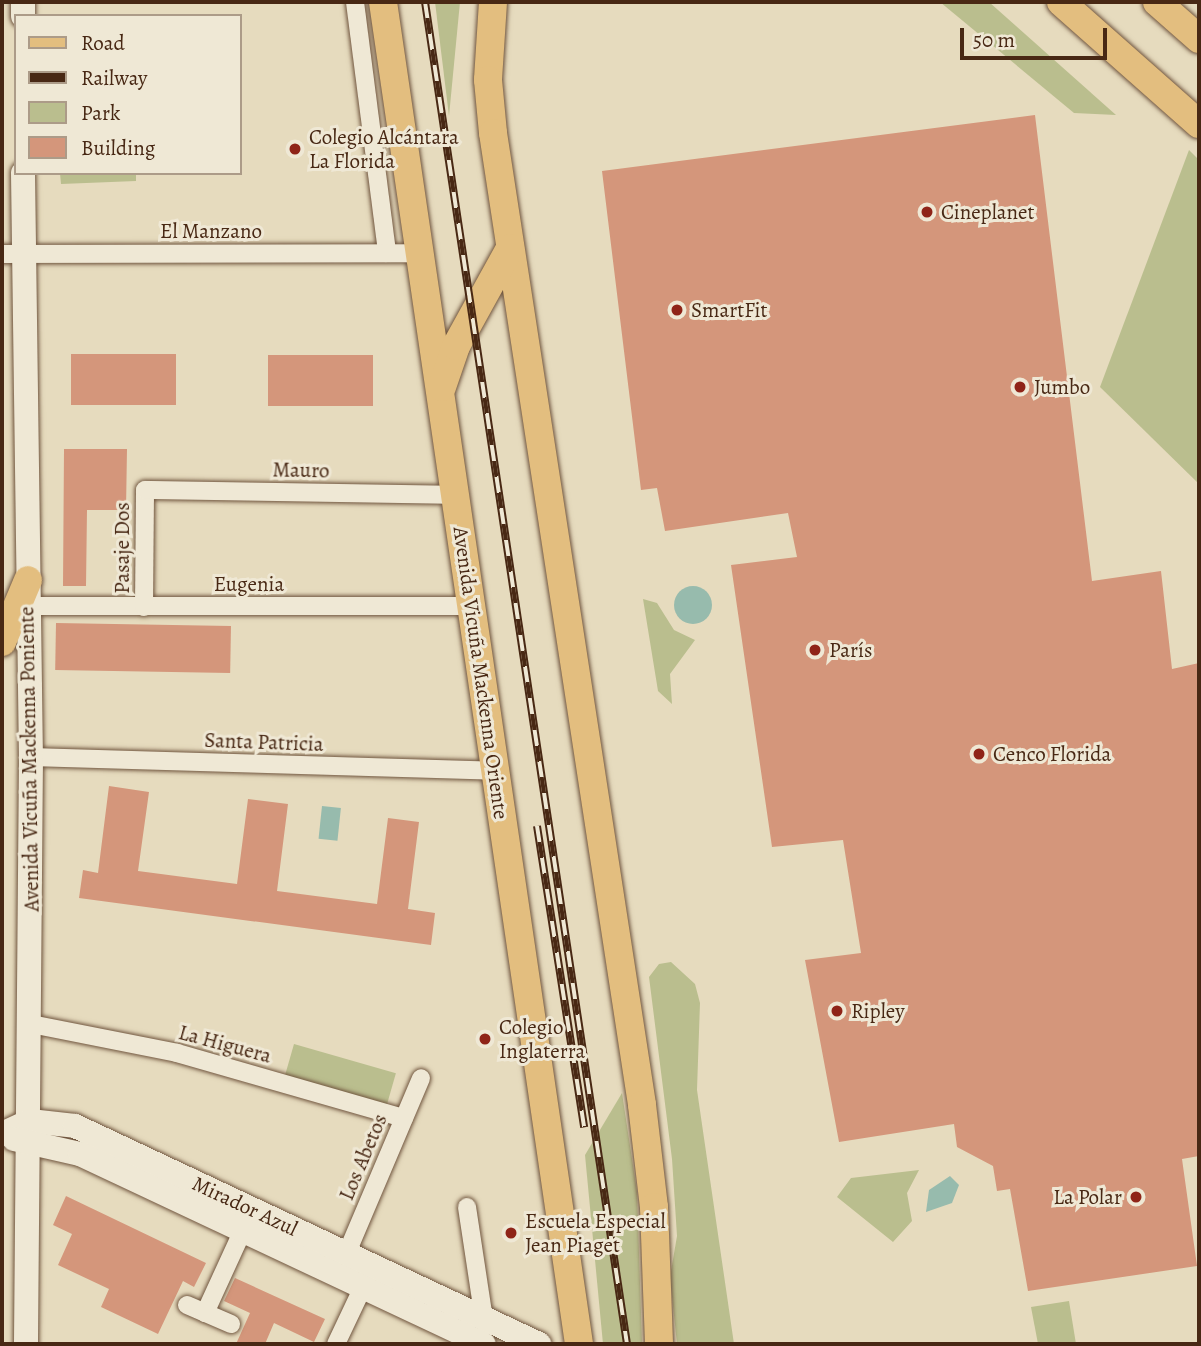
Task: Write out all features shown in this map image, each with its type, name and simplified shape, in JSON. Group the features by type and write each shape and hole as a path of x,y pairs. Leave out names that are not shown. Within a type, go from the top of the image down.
{"main road":[{"name":"Avenida Vicuña Mackenna Oriente","path":"383,2 579,1344"},
{"path":"493,2 489,104 642,1105 654,1207 659,1344"},
{"path":"1061,2 1199,124"},
{"path":"1157,2 1199,39"},
{"path":"440,393 456,346 510,248"},
{"path":"2,642 28,593"}],"street":[{"path":"355,2 387,253"},
{"name":"Avenida Vicuña Mackenna Poniente","path":"23,175 12,254 28,593 32,757 31,1131 26,1344"},
{"name":"El Manzano","path":"12,254 420,253"},
{"name":"Mauro","path":"145,490 455,495"},
{"name":"Pasaje Dos","path":"145,490 145,607"},
{"name":"Eugenia","path":"28,593 145,607 470,606"},
{"name":"Santa Patricia","path":"32,757 495,771"},
{"name":"La Higuera","path":"31,1024 177,1053 404,1118"},
{"name":"Los Abetos","path":"346,1255 421,1078"},
{"path":"2,1135 31,1131"},
{"name":"Mirador Azul","path":"31,1131 363,1287 481,1337 539,1344"},
{"name":"Mirador Azul","path":"31,1131 86,1131 346,1255 481,1337"},
{"path":"467,1207 481,1337"},
{"path":"205,1313 243,1230"},
{"path":"336,1344 363,1287"},
{"path":"187,1305 231,1324"}],"green space":[{"path":"435,2 460,2 449,116"},
{"path":"940,2 989,2 1116,115 1074,113"},
{"path":"1189,150 1199,160 1199,484 1100,387"},
{"path":"60,175 136,175 136,181 61,184"},
{"path":"643,599 657,603 674,630 695,640 670,674 672,704 658,691"},
{"path":"671,962 695,984 700,1003 697,1090 734,1344 677,1344 670,1277 677,1236 672,1159 649,977 659,964"},
{"path":"294,1044 396,1073 387,1105 285,1076"},
{"path":"622,1093 637,1192 642,1344 603,1344 585,1155"},
{"path":"919,1170 907,1193 912,1221 893,1242 837,1197 851,1178"},
{"path":"1069,1301 1076,1344 1038,1344 1031,1307"}],"shaded area":[{"path":"693,586 707,591 712,605 707,619 693,624 679,619 674,605 679,591"},
{"path":"322,806 341,808 337,841 319,839"},
{"path":"950,1176 959,1185 952,1203 926,1212 929,1190"}],"building":[{"name":"Cenco Florida","path":"1035,115 1092,581 1161,571 1172,669 1199,663 1199,1156 1182,1159 1197,1266 1028,1291 1010,1189 997,1191 993,1166 957,1147 954,1124 839,1142 805,960 861,953 843,840 772,847 731,565 797,557 788,513 665,531 657,488 641,490 602,171"},
{"path":"71,354 176,354 176,405 71,405"},
{"path":"268,355 373,355 373,406 268,406"},
{"path":"64,449 127,449 126,510 87,510 86,586 63,586"},
{"path":"56,623 231,626 230,673 55,670"},
{"path":"109,786 149,792 138,871 237,884 248,799 288,804 277,891 377,904 388,818 419,822 408,909 435,913 431,945 79,898 83,870 98,873"},
{"path":"66,1196 206,1263 194,1287 183,1281 158,1334 101,1307 109,1289 58,1265 72,1234 53,1225"},
{"path":"235,1278 325,1319 314,1342 274,1323 265,1344 236,1344 250,1313 224,1301"}],"railway":[{"path":"425,2 627,1344"},
{"path":"537,826 584,1127"}],"place":[{"name":"Colegio Alcántara La Florida","path":"295,149"},
{"name":"Cineplanet","path":"927,212"},
{"name":"SmartFit","path":"677,310"},
{"name":"Jumbo","path":"1020,387"},
{"name":"París","path":"815,650"},
{"name":"Cenco Florida","path":"979,754"},
{"name":"Ripley","path":"837,1011"},
{"name":"Colegio Inglaterra","path":"485,1039"},
{"name":"La Polar","path":"1136,1197"},
{"name":"Escuela Especial Jean Piaget","path":"511,1233"}]}
